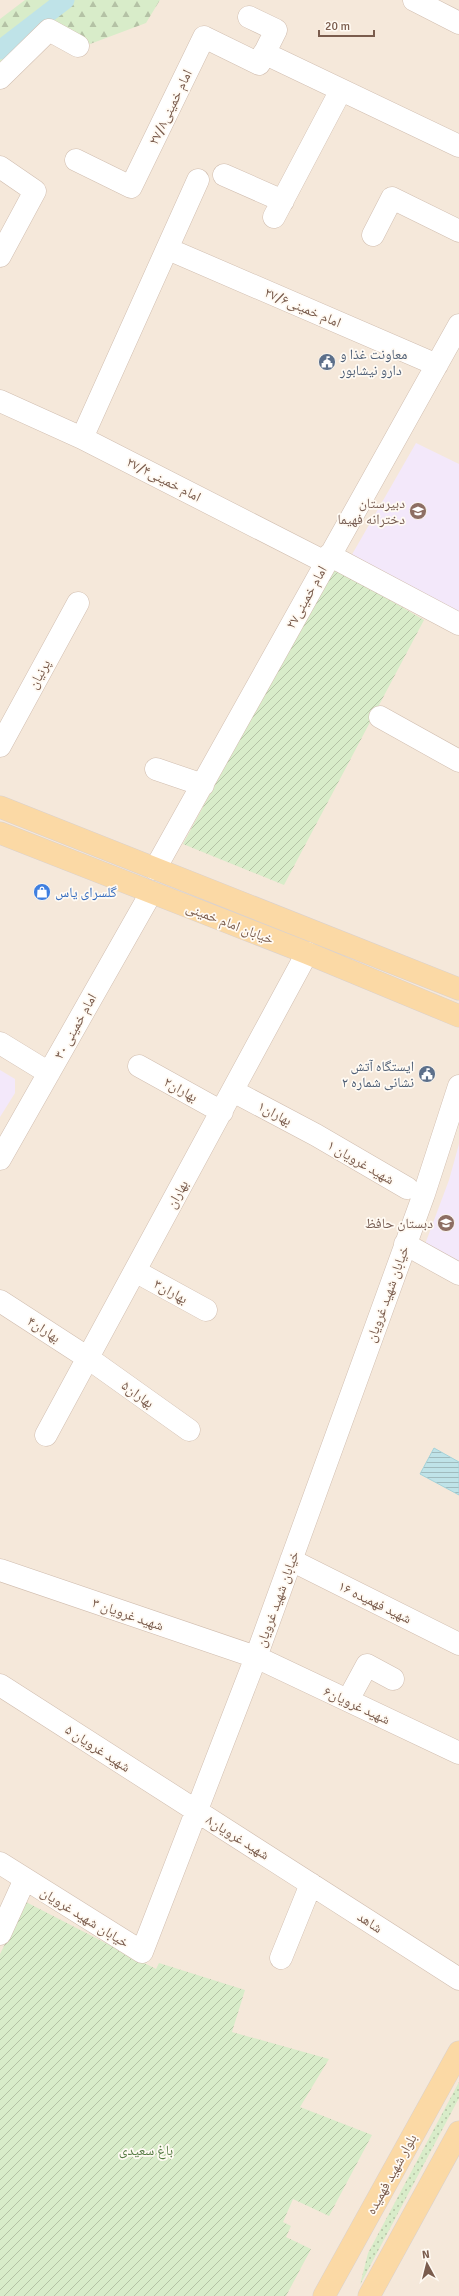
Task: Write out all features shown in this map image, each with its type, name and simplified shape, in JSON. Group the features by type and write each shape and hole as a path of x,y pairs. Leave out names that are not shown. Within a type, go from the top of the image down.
{"main road":[{"name":"خیابان امام خمینی","path":"0,807 459,989"},
{"name":"خیابان امام خمینی","path":"0,833 151,893 307,952 459,1016"},
{"name":"بلوار شهید فهمیده","path":"324,2296 459,2052"},
{"path":"369,2296 459,2132"}],"street":[{"path":"414,0 459,23"},
{"path":"249,17 276,30 264,53 459,146"},
{"path":"0,78 49,30 78,46"},
{"name":"امام خمینی۲۷/۸","path":"76,160 131,187 204,37 259,64 264,53"},
{"path":"224,175 278,209 341,90"},
{"path":"0,167 35,190 0,256"},
{"path":"82,438 198,180"},
{"path":"373,235 392,198 459,231"},
{"name":"امام خمینی۲۷/۶","path":"168,249 438,365"},
{"name":"امام خمینی۲۷","path":"155,869 459,325"},
{"name":"امام خمینی۲۷/۴","path":"0,400 82,438 459,624"},
{"name":"پرنیان","path":"0,746 78,603"},
{"path":"380,717 459,761"},
{"path":"156,769 203,785"},
{"name":"امام خمینی ۳۰","path":"0,1159 151,893"},
{"name":"بهاران","path":"46,1435 234,1091 307,952"},
{"path":"0,1043 49,1073"},
{"name":"بهاران۲","path":"139,1066 222,1112"},
{"name":"خیابان شهید غرویان","path":"0,1863 142,1952 195,1810 256,1657 405,1244 459,1086"},
{"name":"بهاران۱","path":"234,1091 316,1135"},
{"name":"شهید غرویان ۱","path":"316,1135 407,1188"},
{"path":"405,1244 459,1274"},
{"name":"بهاران۳","path":"135,1271 206,1310"},
{"name":"بهاران۴","path":"0,1301 88,1358"},
{"name":"بهاران۵","path":"88,1358 189,1430"},
{"name":"شهید فهمیده ۱۶","path":"291,1560 459,1644"},
{"name":"شهید غرویان ۳","path":"0,1570 256,1657"},
{"name":"شهید غرویان۶","path":"256,1657 459,1753"},
{"path":"348,1700 367,1665 393,1679"},
{"name":"شهید غرویان ۵","path":"0,1685 195,1810"},
{"name":"شهید غرویان۸","path":"195,1810 280,1864"},
{"name":"شاهد","path":"280,1864 459,1979"},
{"path":"0,1934 25,1879"},
{"path":"281,1958 311,1884"}],"shaded area":[{"path":"0,0 459,0 459,2296 0,2296"},
{"name":"دبیرستان دخترانه فهیما","path":"416,443 459,464 459,617 350,558"},
{"path":"0,1070 15,1079 15,1093 0,1117"},
{"name":"دبستان حافظ","path":"459,1144 459,1268 424,1247 449,1180"}],"green space":[{"path":"25,0 160,0 146,23 90,44 52,20 0,62 0,19"},
{"path":"333,567 424,620 284,885 183,844"},
{"name":"باغ سعیدی","path":"26,1902 156,1969 159,1963 245,1990 232,2032 329,2059 300,2107 372,2135 329,2216 293,2199 283,2222 291,2226 286,2237 311,2249 286,2296 0,2296 0,1954"},
{"path":"459,2082 459,2098 360,2285 368,2253"}],"water":[{"path":"434,1448 459,1462 459,1495 420,1474"}],"waterway":[{"path":"0,50 65,0"}],"place":[{"name":"معاونت غذا و دارو نیشابور","path":"327,362"},
{"name":"دبیرستان دخترانه فهیما","path":"418,511"},
{"name":"گلسرای یاس","path":"42,892"},
{"name":"ایستگاه آتش نشانی شماره ۲","path":"427,1074"},
{"name":"دبستان حافظ","path":"446,1223"}]}
